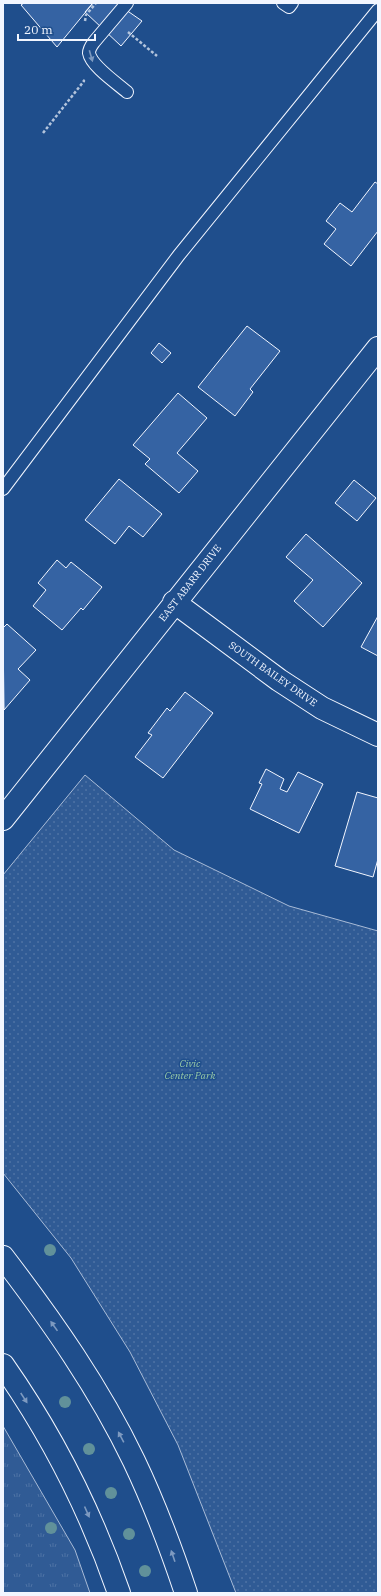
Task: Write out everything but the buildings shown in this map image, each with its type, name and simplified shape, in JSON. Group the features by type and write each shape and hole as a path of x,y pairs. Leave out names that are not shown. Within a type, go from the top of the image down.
{"street":[{"name":"EAST ABARR DRIVE","path":"5,812 378,348"},
{"name":"SOUTH BAILEY DRIVE","path":"174,602 278,680 322,708 378,735"},
{"path":"3,1257 58,1333 113,1421 134,1461 152,1502 171,1548 186,1593"},
{"path":"3,1365 33,1411 76,1489 94,1527 119,1593"}],"lane":[{"path":"127,3 94,42 90,48 89,55 93,63 127,92"},
{"path":"283,3 288,7 292,3"},
{"path":"3,489 179,255 378,10"}],"green space":[{"name":"Civic Center Park","path":"85,775 174,850 289,906 378,931 378,1593 236,1593 178,1445 130,1352 71,1258 3,1173 3,875"},
{"path":"3,1426 75,1550 90,1593 3,1593"}]}
